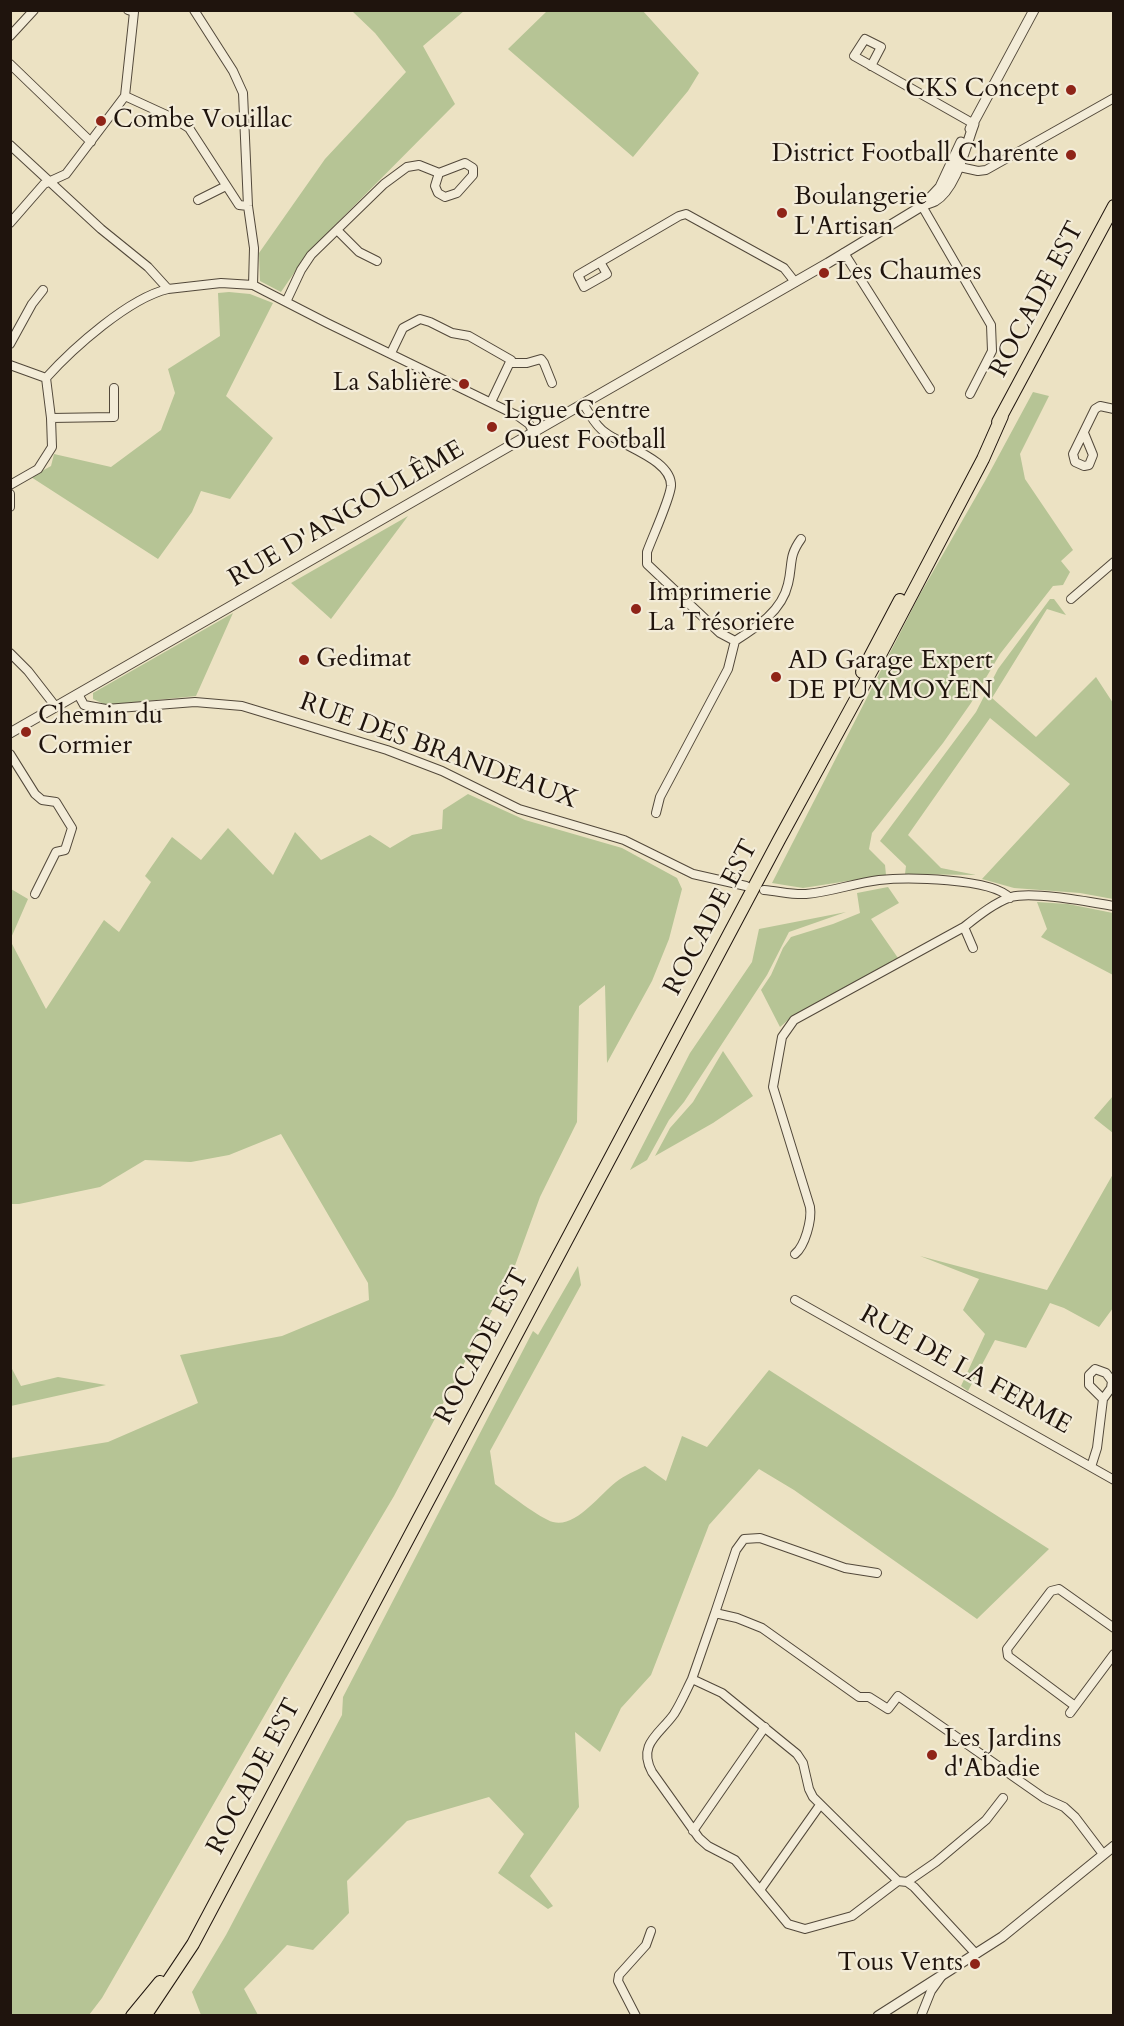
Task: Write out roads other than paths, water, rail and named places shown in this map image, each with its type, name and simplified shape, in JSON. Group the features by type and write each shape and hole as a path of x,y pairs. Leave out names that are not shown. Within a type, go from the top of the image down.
{"main road":[{"name":"ROCADE EST","path":"204,1921 802,796 876,644 978,455 1002,416 1113,206"},
{"path":"132,2016 165,1976 204,1921"},
{"path":"145,2016 180,1965 204,1921"}],"street":[{"path":"10,36 34,10"},
{"path":"194,10 233,71 243,93 248,206 254,248 253,285"},
{"name":"RUE D'ANGOULÊME","path":"10,734 936,200 945,192 954,166 974,124 1034,10"},
{"path":"10,223 44,184 66,174 125,96 132,11"},
{"path":"871,66 881,47 865,39 854,56 871,66 974,124"},
{"path":"10,64 91,142"},
{"path":"125,96 189,128 239,205 248,206"},
{"path":"954,166 978,171 986,170 1113,98"},
{"path":"10,145 101,230 148,267 168,289"},
{"path":"286,302 306,262 384,184 407,167 419,165 440,173 465,163 473,168 473,175 457,193 445,197 438,193 435,186 440,173"},
{"path":"198,200 226,186"},
{"path":"922,206 991,325 992,351 970,394"},
{"path":"600,262 686,214 784,268 795,282"},
{"path":"338,231 359,252 377,261"},
{"path":"844,253 930,389"},
{"path":"46,378 82,343 112,319 156,291 221,283 253,285 518,416 529,424 533,431"},
{"path":"10,344 32,304 43,290"},
{"path":"391,353 405,326 414,321 424,320 452,333 469,336 511,360 491,402"},
{"path":"511,363 527,363 541,359 552,383"},
{"path":"10,365 46,378"},
{"path":"10,485 38,469 52,447 46,378"},
{"path":"51,418 114,417 114,387"},
{"path":"583,403 600,428 663,466 670,475 671,488 647,552 647,564 720,633 735,641"},
{"path":"1084,433 1095,410 1100,406 1113,409"},
{"path":"10,494 10,507"},
{"path":"656,813 660,797 728,669 735,641 774,612 784,596 793,551 801,539"},
{"path":"1071,599 1113,562"},
{"path":"10,653 28,671 56,707"},
{"name":"RUE DES BRANDEAUX","path":"78,694 84,705 106,709 195,702 226,703 253,709 406,756 483,789 519,808 624,840 693,874 746,886"},
{"path":"10,754 35,794 42,800 56,802 72,828 65,850 56,852 35,894"},
{"path":"764,890 802,894 879,880 909,879 980,883 1006,893 1010,898"},
{"path":"795,1254 801,1247 811,1215 810,1207 773,1087 782,1037 794,1020 964,927 982,913 1010,898 1020,895 1080,899 1113,906"},
{"path":"964,927 973,948"},
{"name":"RUE DE LA FERME","path":"795,1300 1113,1480"},
{"path":"1091,1467 1097,1448 1103,1399"},
{"path":"877,1573 844,1568 760,1538 744,1539 736,1550 693,1679 673,1715 653,1737 647,1755 648,1765 693,1831 708,1846 735,1860 788,1924 805,1929 852,1916 902,1881 936,1862 986,1820 1003,1798"},
{"path":"1075,1706 1008,1656 1007,1649 1051,1591 1059,1589 1113,1628"},
{"path":"715,1613 737,1618 762,1628 859,1697 869,1697 888,1709 898,1696 1044,1798 1064,1807 1075,1817 1103,1854"},
{"path":"1070,1713 1113,1654"},
{"path":"693,1679 722,1693 797,1754 803,1763 809,1789 819,1805 902,1881 976,1954"},
{"path":"693,1831 765,1727"},
{"path":"760,1890 819,1805"},
{"path":"878,2016 1021,1923 1113,1846"},
{"path":"636,2016 618,1981 619,1975 646,1946 651,1931"},
{"path":"921,2016 931,1991 942,1976"},
{"path":"883,2016 906,1998"}],"place":[{"name":"CKS Concept","path":"1071,90"},
{"name":"Combe Vouillac","path":"101,121"},
{"name":"District Football Charente","path":"1071,155"},
{"name":"Boulangerie L'Artisan","path":"782,213"},
{"name":"Les Chaumes","path":"824,273"},
{"name":"La Sablière","path":"464,384"},
{"name":"Ligue Centre Ouest Football","path":"492,427"},
{"name":"Imprimerie La Trésoriere","path":"636,609"},
{"name":"Gedimat","path":"304,660"},
{"name":"AD Garage Expert DE PUYMOYEN","path":"776,677"},
{"name":"Chemin du Cormier","path":"26,732"},
{"name":"Les Jardins d'Abadie","path":"932,1755"},
{"name":"Tous Vents","path":"975,1964"}]}
